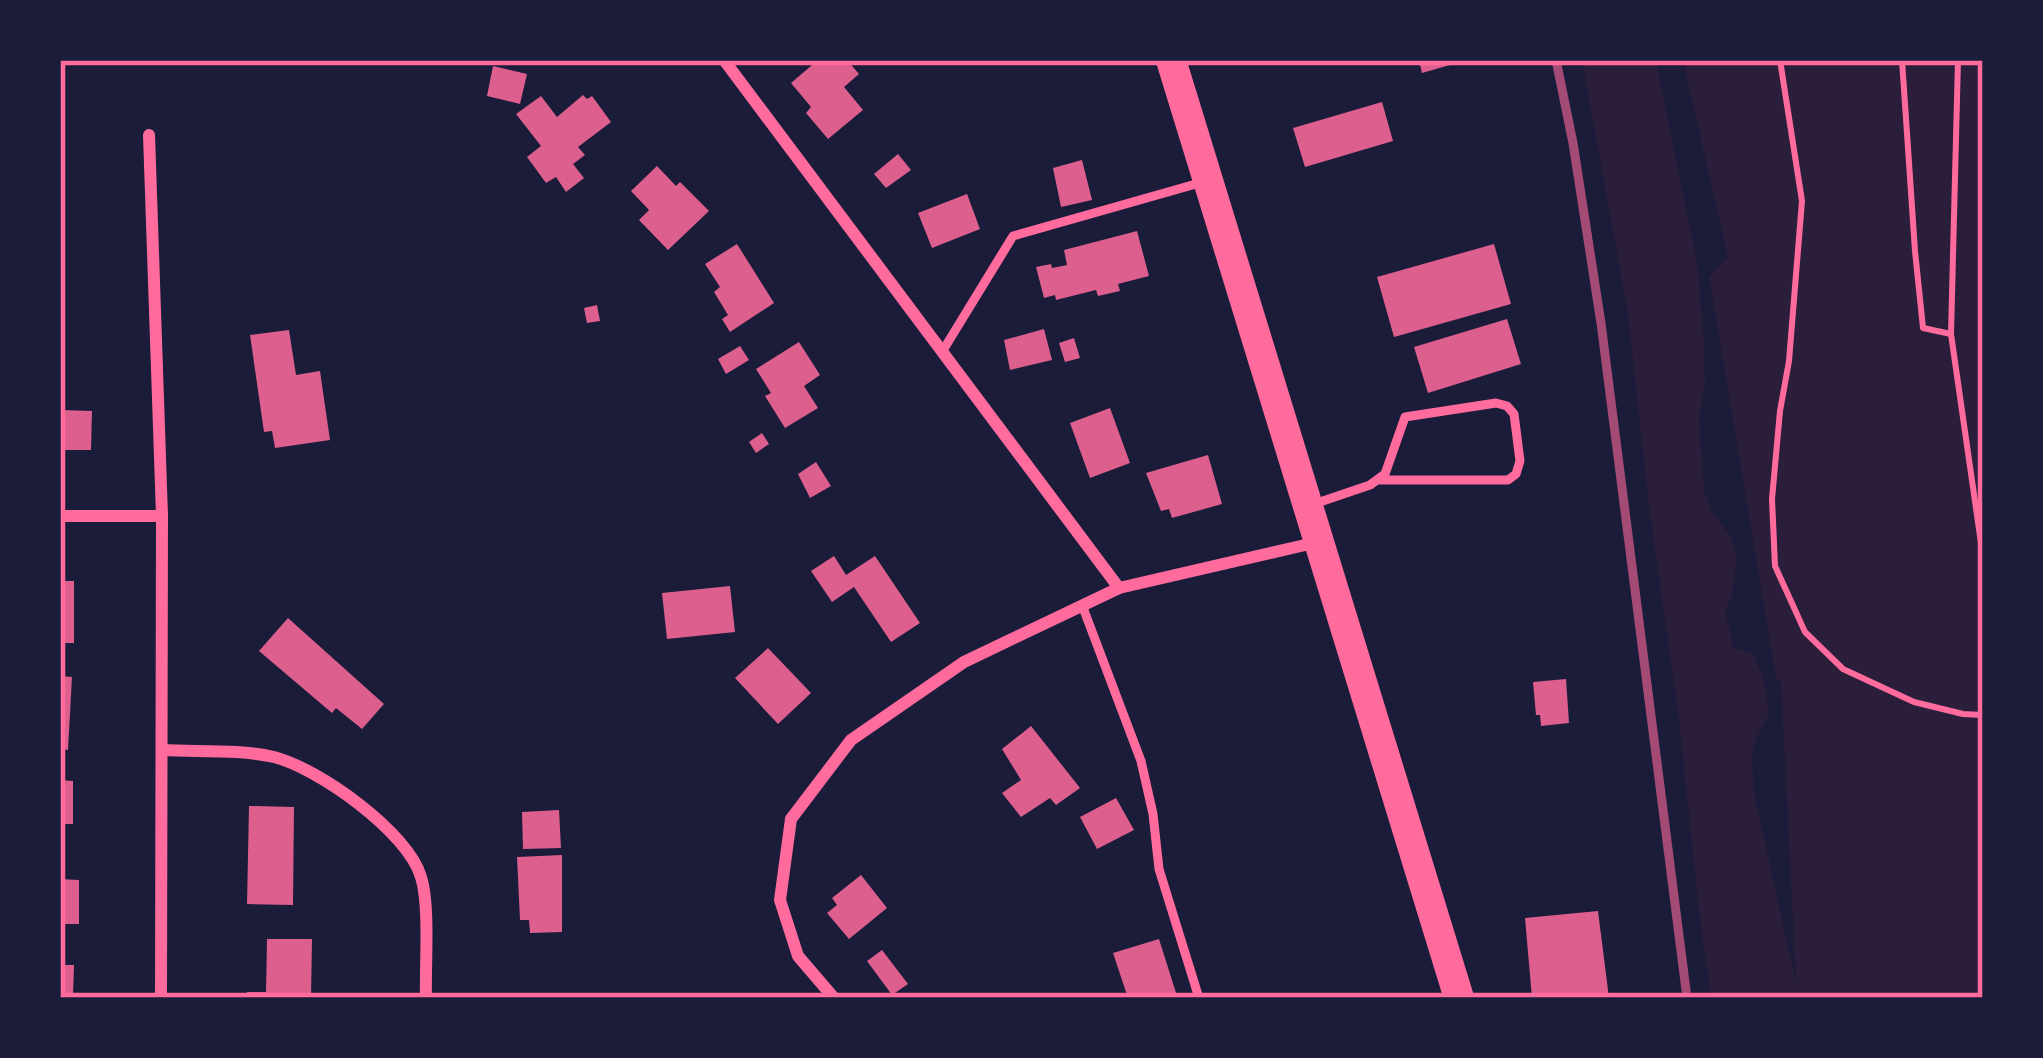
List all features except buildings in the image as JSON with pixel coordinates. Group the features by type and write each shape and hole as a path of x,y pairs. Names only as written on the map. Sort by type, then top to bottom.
{"main road":[{"path":"1171,60 1460,998"}],"street":[{"path":"724,60 1119,588"},
{"path":"149,135 162,516 161,998"},
{"path":"60,516 162,516"},
{"path":"834,998 798,956 780,900 791,819 851,740 964,662 1119,588 1320,542"},
{"path":"162,750 270,756 302,766 390,830 422,877 426,998"}],"lane":[{"path":"942,352 1012,236 1208,181"},
{"path":"1309,506 1370,485 1385,474 1405,417 1496,403 1514,414 1520,461 1508,480 1377,480"},
{"path":"1082,605 1141,761 1159,869 1199,998"}],"path":[{"path":"1780,60 1802,201 1772,500 1775,566 1805,632 1843,670 1914,702 1983,715"},
{"path":"1902,60 1923,328 1951,334"},
{"path":"1958,60 1951,334 1983,557"}],"shaded area":[{"path":"1582,60 1656,60 1697,262 1704,339 1705,385 1699,417 1704,490 1714,516 1730,534 1737,560 1725,611 1734,649 1752,652 1764,679 1769,714 1755,741 1754,792 1796,983 1781,682 1776,680 1709,277 1728,258 1683,60 1983,60 1983,998 1711,998 1628,315"}],"railway":[{"path":"1556,60 1601,323 1687,998"}]}
